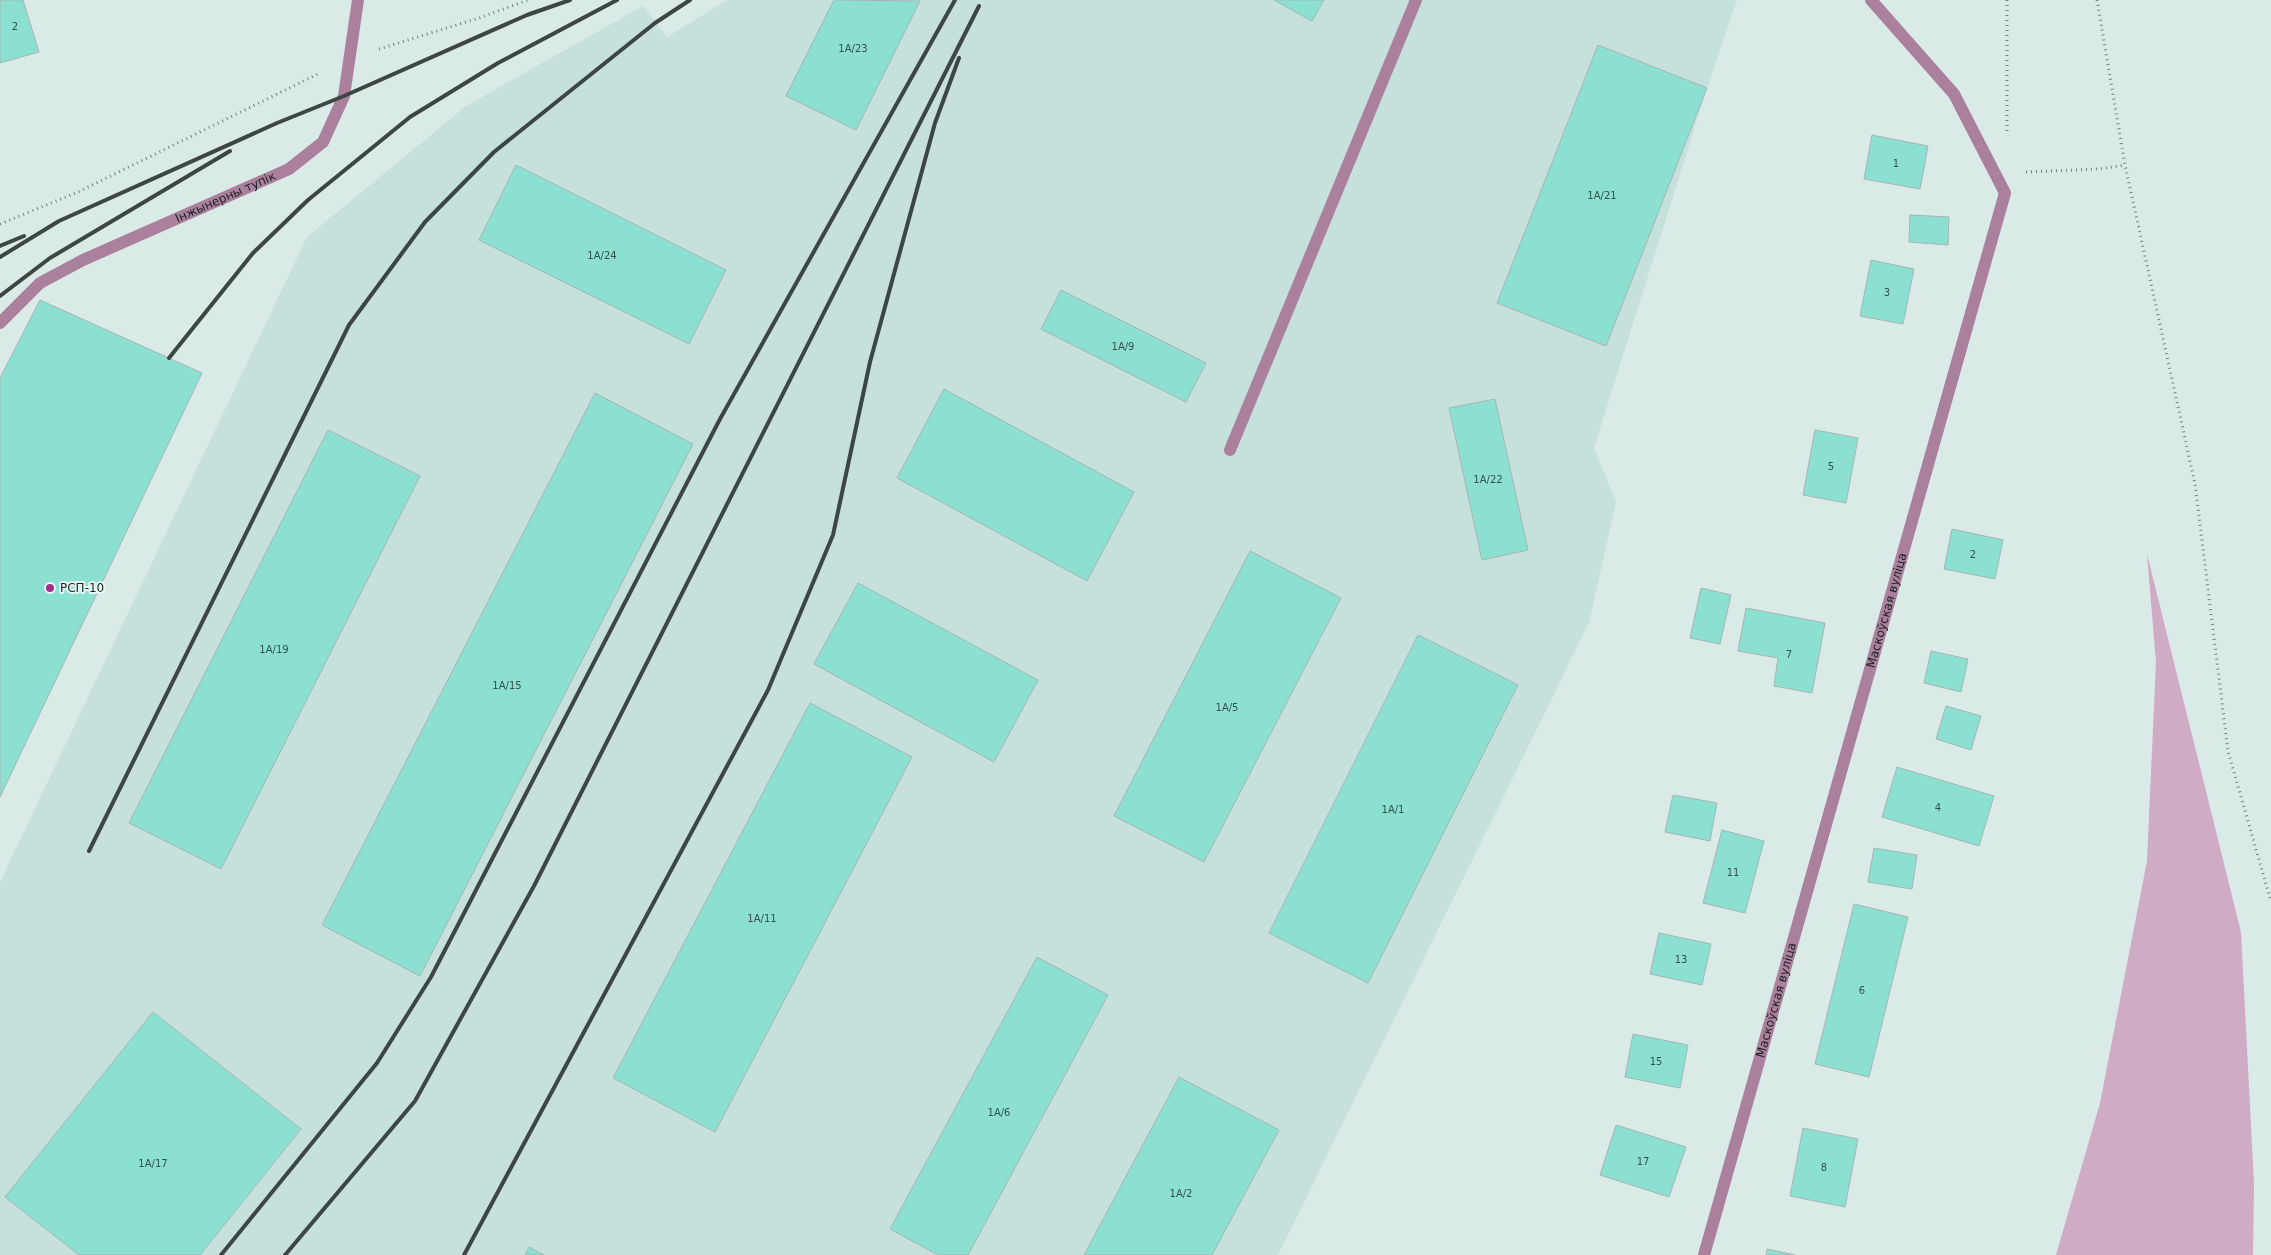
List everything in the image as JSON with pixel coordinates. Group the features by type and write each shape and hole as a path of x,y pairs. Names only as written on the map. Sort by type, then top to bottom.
{"street":[{"name":"Інжынерны тупік","path":"0,323 40,284 84,260 289,169 324,142 344,96 358,0"},
{"path":"1230,450 1416,0"},
{"name":"Маскоўская вуліца","path":"1704,1255 2005,193 1954,94 1871,0"}],"path":[{"path":"0,224 78,192 348,59 479,18 528,0"},
{"path":"2006,0 2007,135"},
{"path":"2097,0 2126,164 2195,484 2228,751 2271,902"},
{"path":"1995,174 2098,169 2126,164"}],"shaded area":[{"path":"727,0 1737,0 1707,88 1594,448 1616,502 1589,623 1278,1255 0,1255 0,882 307,237 466,106 643,6 667,37"},
{"path":"2147,554 2241,932 2254,1184 2253,1255 2056,1255 2100,1103 2147,861 2156,662"}],"building":[{"path":"0,0 23,0 39,52 0,63"},
{"path":"834,0 920,1 856,130 786,96"},
{"path":"1274,0 1324,0 1312,21"},
{"path":"1598,45 1707,88 1606,346 1497,303"},
{"path":"1872,135 1928,146 1920,189 1864,179"},
{"path":"516,165 726,270 689,344 479,240"},
{"path":"1910,215 1949,217 1948,245 1909,242"},
{"path":"1871,260 1914,269 1903,324 1860,316"},
{"path":"1061,290 1206,363 1186,402 1041,329"},
{"name":"РСП-10","path":"40,300 202,373 0,797 0,378"},
{"path":"944,389 1134,492 1087,581 897,478"},
{"path":"595,393 693,444 420,976 322,925"},
{"path":"1495,399 1528,550 1482,560 1449,408"},
{"path":"328,430 420,476 221,869 129,823"},
{"path":"1815,430 1858,438 1846,503 1803,495"},
{"path":"1952,529 2003,540 1995,579 1944,569"},
{"path":"1250,551 1341,598 1204,862 1114,816"},
{"path":"858,583 1038,680 994,762 814,664"},
{"path":"1701,588 1731,595 1720,644 1690,638"},
{"path":"1746,608 1825,623 1812,693 1774,686 1778,658 1738,651"},
{"path":"1418,635 1518,685 1368,983 1269,933"},
{"path":"1931,651 1968,659 1961,692 1924,683"},
{"path":"810,703 912,757 715,1132 613,1078"},
{"path":"1946,706 1981,716 1971,750 1936,739"},
{"path":"1897,767 1994,796 1979,846 1882,817"},
{"path":"1673,795 1717,803 1710,841 1665,832"},
{"path":"1722,830 1764,841 1745,913 1703,903"},
{"path":"1874,848 1917,855 1912,889 1868,882"},
{"path":"1854,904 1908,917 1869,1077 1815,1064"},
{"path":"1659,933 1711,944 1702,985 1650,974"},
{"path":"1037,957 1108,995 968,1255 938,1255 890,1229"},
{"path":"153,1012 301,1129 200,1255 79,1255 5,1197"},
{"path":"1633,1034 1688,1045 1680,1088 1625,1077"},
{"path":"1179,1077 1279,1130 1212,1255 1084,1255"},
{"path":"1616,1125 1686,1147 1669,1197 1600,1175"},
{"path":"1803,1128 1858,1139 1845,1207 1790,1196"},
{"path":"529,1247 544,1255 525,1255"},
{"path":"1767,1249 1795,1255 1766,1255"}],"railway":[{"path":"0,257 59,221 277,123 344,96 527,15 570,0"},
{"path":"169,358 253,253 308,200 410,117 498,63 617,0"},
{"path":"89,851 349,325 425,222 494,152 655,23 690,0"},
{"path":"221,1255 377,1063 431,977 720,419 955,0"},
{"path":"285,1255 415,1101 534,886 979,6"},
{"path":"464,1255 768,690 833,535 870,362 935,123 959,58"},
{"path":"0,296 50,258 230,151"},
{"path":"0,246 24,236"}],"place":[{"name":"РСП-10","path":"50,588"}]}
